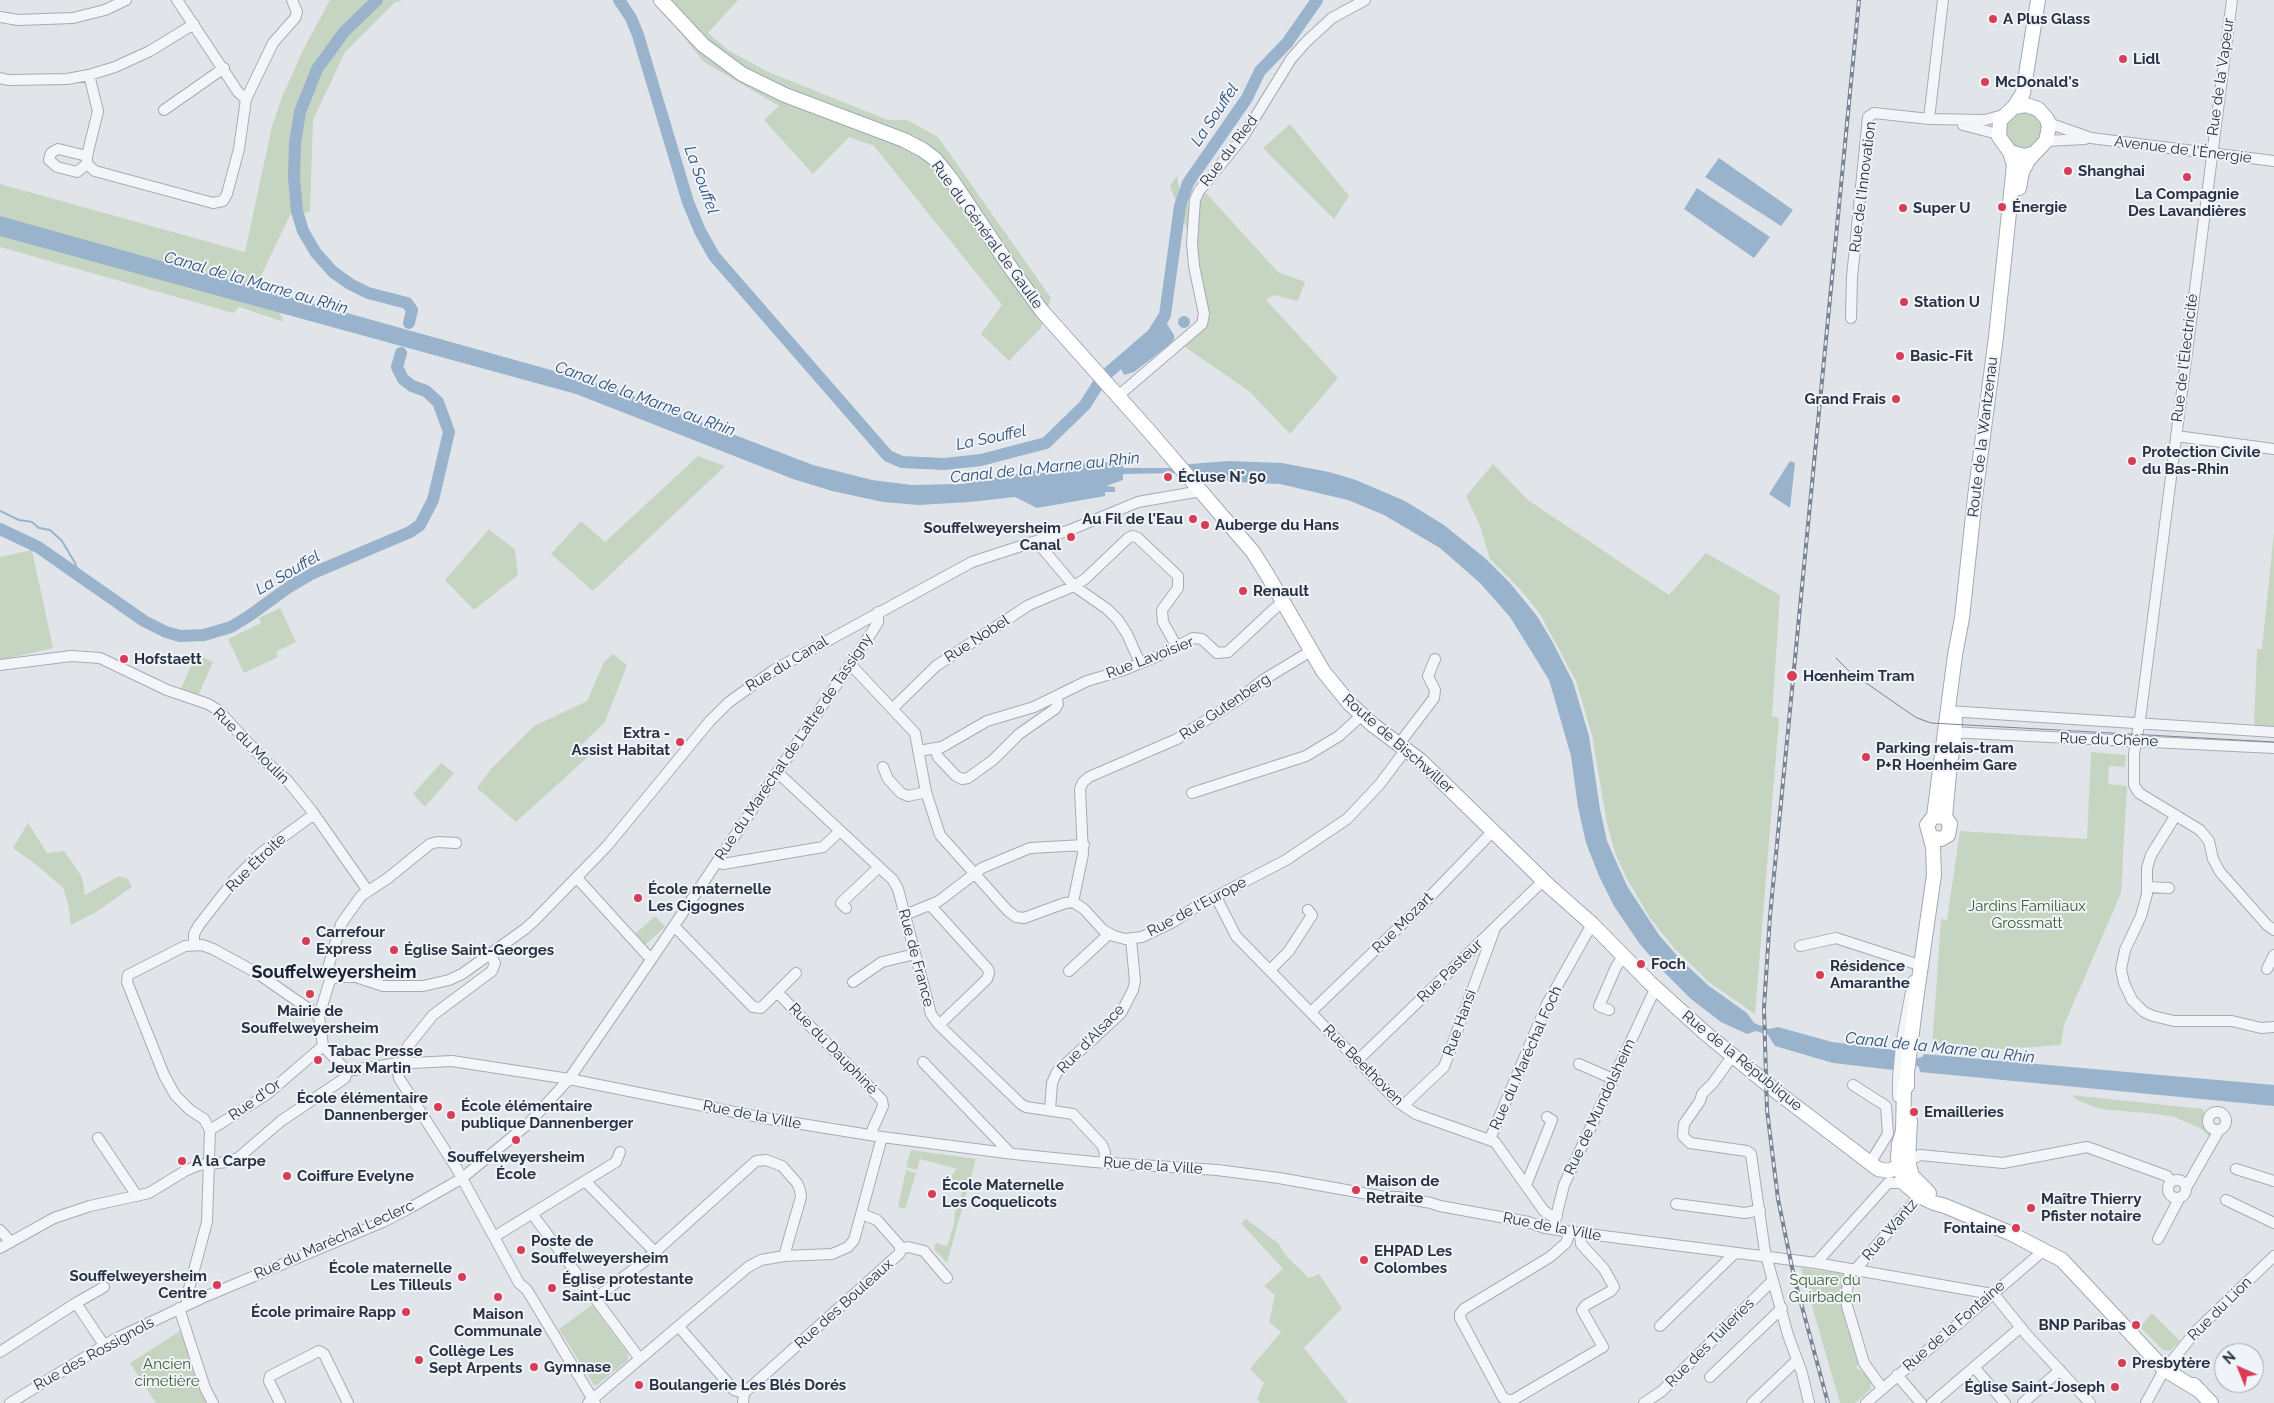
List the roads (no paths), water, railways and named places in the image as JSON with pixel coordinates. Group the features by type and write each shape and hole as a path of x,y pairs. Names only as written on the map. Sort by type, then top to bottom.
{"main road":[{"name":"Rue du Général de Gaulle","path":"661,0 703,46 747,77 785,96 904,140 928,154 951,179 1034,300 1190,479"},
{"path":"2009,111 2032,106 2043,114 2049,127 2043,147 2032,154 2024,156 2010,152 1999,137 1998,126 2009,111 2024,93 2038,0"},
{"path":"2032,106 2035,66 2034,33"},
{"name":"Route de la Wantzenau","path":"1939,817 1972,538 1982,494 1993,415 1996,337 2014,165 2010,152"},
{"name":"Route de la Wantzenau","path":"2007,245 2022,172 2032,154"},
{"name":"Route de Bischwiller","path":"1190,479 1253,552 1311,651 1337,690 1362,715 1421,761 1543,881 1592,924 1623,956"},
{"name":"Route de la Wantzenau","path":"1902,1162 1900,1136 1902,1131 1906,1045 1934,875 1937,867 1936,838 1926,828 1928,821 1939,817"},
{"name":"Route de la Wantzenau","path":"1936,838 1948,835 1951,828 1939,817"},
{"name":"Rue de la République","path":"1623,956 1655,988 1733,1055 1789,1101 1869,1160"},
{"name":"Route de la Wantzenau","path":"1902,1162 1910,1129 1904,1074"},
{"path":"1869,1160 1902,1162"},
{"path":"1902,1162 1904,1183 1922,1193 1938,1198 1945,1206 2010,1233 2053,1253 2062,1260 2136,1341 2200,1391 2211,1403"},
{"path":"1902,1162 1922,1193"}],"street":[{"path":"0,17 18,20 73,18 105,10 126,0"},
{"path":"177,0 224,68 238,92 246,99"},
{"path":"89,76 98,111 87,160 95,171 213,203 220,202 227,194 239,149 246,99 273,43 295,18 297,12 292,0"},
{"name":"Rue du Ried","path":"1118,396 1202,324 1204,314 1194,266 1192,244 1195,200 1199,191 1243,137 1292,59 1306,42 1332,18 1365,0"},
{"path":"1943,0 1929,119 1950,121 1985,120 2009,111"},
{"name":"Rue de la Vapeur","path":"2211,153 2232,0"},
{"path":"1,81 67,79 89,76 115,67 150,51 194,24"},
{"path":"164,110 224,68"},
{"name":"Rue de l'Innovation","path":"1851,318 1852,277 1868,118 1874,113 1929,119"},
{"name":"Avenue de l'Énergie","path":"2046,119 2054,125 2091,138"},
{"path":"1950,121 1984,130 1999,137"},
{"name":"Avenue de l'Énergie","path":"2046,141 2091,138 2274,161"},
{"name":"Rue de l'Électricité","path":"2176,815 2139,793 2134,785 2136,742 2211,153"},
{"path":"2176,436 2274,449"},
{"name":"Rue du Canal","path":"330,980 337,977 356,977 383,986 423,986 449,980 462,974 524,929 577,878 607,846 709,722 729,702 774,670 972,562 1037,542 1138,502 1200,491"},
{"name":"Rue Nobel","path":"892,709 936,666 1029,605 1074,586 1085,579 1128,538 1138,538 1178,576 1178,588 1162,610 1163,622 1177,647"},
{"path":"1037,542 1074,586 1107,609 1118,620 1127,634 1140,663"},
{"name":"Rue Lavoisier","path":"918,751 942,747 987,721 1013,715 1056,697 1087,681 1140,663 1197,638 1202,639 1217,653 1228,652 1283,602"},
{"name":"Rue du Maréchal de Lattre de Tassigny","path":"570,1079 878,622 878,612"},
{"name":"Rue Gutenberg","path":"1073,902 1084,845 1080,789 1089,776 1177,739 1242,697 1263,680 1311,651"},
{"name":"Rue du Moulin","path":"0,665 72,656 100,658 166,690 208,704 218,710 265,761 286,779 368,891"},
{"name":"Rue de l'Europe","path":"1073,902 1080,906 1110,934 1119,938 1130,939 1156,931 1286,860 1348,819 1380,784 1434,698 1435,690 1428,676 1435,659"},
{"path":"850,664 915,733 926,792 940,835 1008,910 1016,916 1030,916 1065,902 1073,902"},
{"path":"935,749 938,757 962,779 968,778 993,760 1019,734 1055,709 1058,704 1056,697"},
{"name":"Rue du Chêne","path":"1951,712 2274,732"},
{"path":"1013,715 1019,734"},
{"path":"1192,793 1306,756 1339,736 1362,715"},
{"name":"Rue du Chêne","path":"1949,732 2274,748"},
{"path":"884,767 888,780 901,793 908,796 926,792"},
{"name":"Rue de France","path":"776,772 893,880 898,889 931,1014 939,1025 1021,1104 1026,1107 1071,1112 1076,1116 1102,1145 1105,1152 1104,1163"},
{"name":"Rue Étroite","path":"194,944 194,934 199,925 235,879 261,853 314,815"},
{"path":"2274,930 2267,926 2220,872 2213,859 2209,841 2200,830 2176,815 2152,855 2147,868 2147,887 2141,916 2125,950 2122,969 2124,983 2132,1000 2144,1012 2174,1020 2232,1021 2261,1028 2274,1027"},
{"path":"717,862 723,864 823,847 840,831"},
{"name":"Rue Mozart","path":"1311,1012 1422,905 1493,832"},
{"path":"0,1248 61,1215 149,1193 184,1171 238,1158 281,1121 345,1078 347,1071 323,1046 319,1016 330,980 328,968 341,924 352,907 368,891 388,878 430,844 437,842 456,843"},
{"path":"905,915 930,906 975,872 1030,848 1084,845"},
{"path":"846,908 841,903 879,867"},
{"name":"Route de la Wantzenau","path":"1906,1045 1928,886 1934,875"},
{"path":"577,878 648,955 653,958"},
{"name":"Rue Pasteur","path":"1358,1060 1543,881"},
{"path":"2147,887 2169,888"},
{"name":"Rue Beethoven","path":"1216,897 1236,936 1398,1102 1416,1114 1495,1142 1544,1211 1556,1216"},
{"path":"930,906 988,969 989,974 987,979 939,1025"},
{"path":"1270,970 1289,951 1312,915 1308,910"},
{"name":"Rue du Maréchal Foch","path":"1490,1139 1547,1004 1592,924"},
{"name":"Rue du Dauphiné","path":"674,926 753,1007 761,1008 796,973"},
{"name":"Rue Hansi","path":"1405,1107 1408,1100 1444,1067 1496,926"},
{"path":"1069,970 1110,934"},
{"path":"1800,946 1836,938 1916,964"},
{"name":"Rue d'Alsace","path":"1050,1110 1052,1083 1057,1072 1121,1012 1133,990 1135,980 1130,939"},
{"path":"213,1403 205,1388 183,1306 207,1222 210,1130 204,1120 175,1096 130,990 127,982 128,975 185,946 194,944 213,949 257,973 319,1016"},
{"path":"853,982 882,962 915,954"},
{"path":"2266,969 2274,954"},
{"path":"490,955 495,963 494,968 433,1015 408,1046 400,1063 399,1078 462,1179 519,1283 527,1290 592,1402 748,1267 760,1260 784,1256 832,1254 842,1251 854,1240 882,1137"},
{"path":"1609,1010 1599,1006 1616,967 1623,956"},
{"name":"Rue de Mundolsheim","path":"1554,1229 1564,1185 1655,988"},
{"name":"Rue du Dauphiné","path":"777,992 882,1100 883,1106 870,1135"},
{"name":"Rue d'Or","path":"210,1130 266,1095 323,1046"},
{"path":"1733,1055 1713,1083 1708,1096 1700,1101 1684,1124 1683,1136 1690,1143 1747,1151 1751,1154 1767,1257 1804,1380 1808,1403"},
{"name":"Rue de la Ville","path":"347,1071 400,1063 452,1061 570,1079 764,1118 882,1137 1010,1154 1104,1163 1217,1170 1279,1178 1385,1197 1431,1202 1440,1206 1528,1222 1577,1236 1767,1257 1992,1293"},
{"path":"923,1062 1010,1154"},
{"path":"1580,1064 1613,1080"},
{"name":"Rue du Maréchal Leclerc","path":"183,1306 383,1222 462,1179 528,1124 570,1079"},
{"path":"1853,1085 1886,1106 1888,1134 1869,1160"},
{"path":"1526,1184 1552,1120 1547,1117"},
{"path":"2158,1238 2219,1130"},
{"path":"98,1138 137,1196"},
{"path":"1902,1162 1920,1155 2003,1163 2086,1147 2167,1176 2171,1181"},
{"path":"494,1237 533,1215 538,1208 616,1162 620,1152"},
{"path":"596,1298 655,1252 756,1161 766,1160 782,1166 797,1182 800,1190 801,1197 784,1256"},
{"path":"2236,1169 2274,1181"},
{"path":"2171,1181 2182,1180 2183,1193"},
{"path":"585,1181 655,1252"},
{"path":"2171,1181 2168,1186 2168,1192 2171,1196 2183,1193"},
{"path":"1816,1264 1817,1260 1839,1239 1855,1218 1888,1183 1904,1183"},
{"name":"Rue Wantz","path":"1852,1270 1922,1193"},
{"path":"2226,1200 2274,1223"},
{"path":"1676,1204 1745,1213 1760,1210"},
{"name":"Rue des Bouleaux","path":"743,1398 900,1253 900,1248 877,1220 862,1214"},
{"path":"533,1215 640,1359"},
{"path":"0,1230 10,1241"},
{"path":"1577,1236 1603,1268 1614,1287 1586,1305 1582,1310 1603,1347 1513,1400 1504,1398 1460,1318 1460,1314 1464,1309 1536,1266 1577,1236"},
{"path":"900,1248 908,1247 924,1251 948,1278"},
{"name":"Rue de la Fontaine","path":"1866,1403 2043,1250"},
{"path":"1660,1326 1735,1253"},
{"name":"Rue du Lion","path":"2146,1403 2167,1367 2196,1331 2274,1256"},
{"path":"1852,1270 1846,1298 1847,1306 1864,1362 1882,1388"},
{"name":"Rue des Tuileries","path":"1644,1403 1662,1391 1773,1280"},
{"path":"0,1352 76,1302 104,1287"},
{"path":"1992,1293 2088,1402"},
{"path":"76,1302 104,1345"},
{"name":"Rue des Rossignols","path":"10,1403 25,1398 104,1345 183,1306"},
{"path":"1710,1377 1782,1308"},
{"path":"679,1327 743,1398"},
{"path":"1932,1403 2021,1327"},
{"path":"280,1403 269,1381 270,1376 319,1351 324,1354 348,1403"},
{"path":"1752,1403 1797,1360"},
{"path":"1974,1367 2005,1403"},
{"path":"2023,1403 2060,1370"},
{"path":"1897,1375 1921,1403"}],"water":[{"path":"1719,158 1793,210 1781,226 1705,177"},
{"path":"1697,188 1770,237 1754,258 1684,209"},
{"path":"0,216 576,377 615,389 813,465 872,480 912,485 960,484 1078,463 1123,462 1123,468 1174,468 1178,465 1228,461 1282,463 1329,472 1356,480 1405,501 1444,525 1486,559 1510,583 1537,616 1573,682 1589,736 1607,841 1627,886 1659,935 1679,958 1709,986 1747,1013 1754,1023 1769,1029 1778,1027 1832,1042 1894,1050 1900,1057 1913,1059 1922,1057 1924,1054 2274,1085 2274,1106 1920,1072 1919,1067 1915,1065 1894,1070 1833,1063 1775,1046 1768,1035 1756,1031 1747,1034 1721,1022 1691,999 1663,971 1639,943 1614,906 1599,876 1586,843 1578,807 1571,756 1549,680 1510,617 1480,583 1440,548 1384,515 1348,500 1280,484 1236,482 1179,473 1123,474 1123,480 1106,486 1115,487 1115,492 1105,492 1105,496 1037,508 1015,497 918,505 883,502 832,491 793,479 576,394 0,236"},
{"path":"1186,316 1189,317 1189,327 1182,328 1179,327 1178,320 1179,317"},
{"path":"1166,322 1174,335 1174,339 1134,372 1124,375 1121,369 1157,336 1158,331"},
{"path":"1790,461 1795,463 1790,508 1769,494"}],"waterway":[{"name":"La Souffel","path":"377,0 344,32 317,69 300,112 295,143 294,177 297,211 303,231 316,253 333,272 350,284 368,293 407,303 412,310 409,323"},
{"name":"La Souffel","path":"619,0 631,18 638,35 688,202 700,231 714,256 888,456 902,462 944,464 981,460 1046,443 1085,405 1102,378 1153,334 1165,315 1180,206 1188,183 1247,98 1260,71 1287,43 1317,0"},
{"name":"La Souffel","path":"0,529 38,547 144,621 166,632 180,636 204,635 231,627 311,574 410,532 420,525 433,500 449,432 438,402 426,391 412,386 403,379 397,367 401,353"},
{"path":"0,511 19,520 32,522 39,528 50,530 62,541 79,574"}],"tram line":[{"path":"1836,658 1849,671 1905,710 1917,718 1931,723 2274,742"}],"railway":[{"path":"1828,1403 1794,1277 1778,1199 1767,1110 1764,1008 1770,916 1859,0"}],"place":[{"name":"A Plus Glass","path":"1993,19"},
{"name":"Lidl","path":"2123,59"},
{"name":"McDonald's","path":"1985,82"},
{"name":"Shanghai","path":"2068,171"},
{"name":"La Compagnie Des Lavandières","path":"2187,177"},
{"name":"Énergie","path":"2002,207"},
{"name":"Super U","path":"1903,208"},
{"name":"Station U","path":"1904,302"},
{"name":"Basic-Fit","path":"1900,356"},
{"name":"Grand Frais","path":"1896,399"},
{"name":"Protection Civile du Bas-Rhin","path":"2132,461"},
{"name":"Écluse N° 50","path":"1168,477"},
{"name":"Au Fil de l'Eau","path":"1193,519"},
{"name":"Auberge du Hans","path":"1205,525"},
{"name":"Souffelweyersheim Canal","path":"1071,537"},
{"name":"Renault","path":"1243,591"},
{"name":"Hofstaett","path":"124,659"},
{"name":"Hœnheim Tram","path":"1792,676"},
{"name":"Extra - Assist Habitat","path":"680,742"},
{"name":"Parking relais-tram P+R Hoenheim Gare","path":"1866,757"},
{"name":"École maternelle Les Cigognes","path":"638,898"},
{"name":"Carrefour Express","path":"306,941"},
{"name":"Église Saint-Georges","path":"394,950"},
{"name":"Foch","path":"1641,964"},
{"name":"Résidence Amaranthe","path":"1820,975"},
{"name":"Mairie de Souffelweyersheim","path":"310,994"},
{"name":"Tabac Presse Jeux Martin","path":"318,1060"},
{"name":"École élémentaire Dannenberger","path":"438,1107"},
{"name":"Emailleries","path":"1914,1112"},
{"name":"École élémentaire publique Dannenberger","path":"451,1115"},
{"name":"Souffelweyersheim École","path":"516,1140"},
{"name":"A la Carpe","path":"182,1161"},
{"name":"Coiffure Evelyne","path":"287,1176"},
{"name":"Maison de Retraite","path":"1356,1190"},
{"name":"École Maternelle Les Coquelicots","path":"932,1194"},
{"name":"Maître Thierry Pfister notaire","path":"2031,1208"},
{"name":"Fontaine","path":"2016,1228"},
{"name":"Poste de Souffelweyersheim","path":"521,1250"},
{"name":"EHPAD Les Colombes","path":"1364,1260"},
{"name":"École maternelle Les Tilleuls","path":"462,1277"},
{"name":"Souffelweyersheim Centre","path":"217,1285"},
{"name":"Église protestante Saint-Luc","path":"552,1288"},
{"name":"Maison Communale","path":"498,1297"},
{"name":"École primaire Rapp","path":"406,1312"},
{"name":"BNP Paribas","path":"2136,1325"},
{"name":"Collège Les Sept Arpents","path":"419,1360"},
{"name":"Presbytère","path":"2122,1363"},
{"name":"Gymnase","path":"534,1367"},
{"name":"Boulangerie Les Blés Dorés","path":"639,1385"},
{"name":"Église Saint-Joseph","path":"2115,1387"}],"district":[{"name":"Souffelweyersheim","path":"334,973"}],"water label":[{"name":"Canal de la Marne au Rhin","path":"256,283"},
{"name":"Canal de la Marne au Rhin","path":"645,399"},
{"name":"Canal de la Marne au Rhin","path":"1045,468"},
{"name":"Canal de la Marne au Rhin","path":"1940,1048"}],"park label":[{"name":"Jardins Familiaux Grossmatt","path":"2027,914"},
{"name":"Square du Guirbaden","path":"1825,1288"},
{"name":"Ancien cimetière","path":"167,1372"}]}
